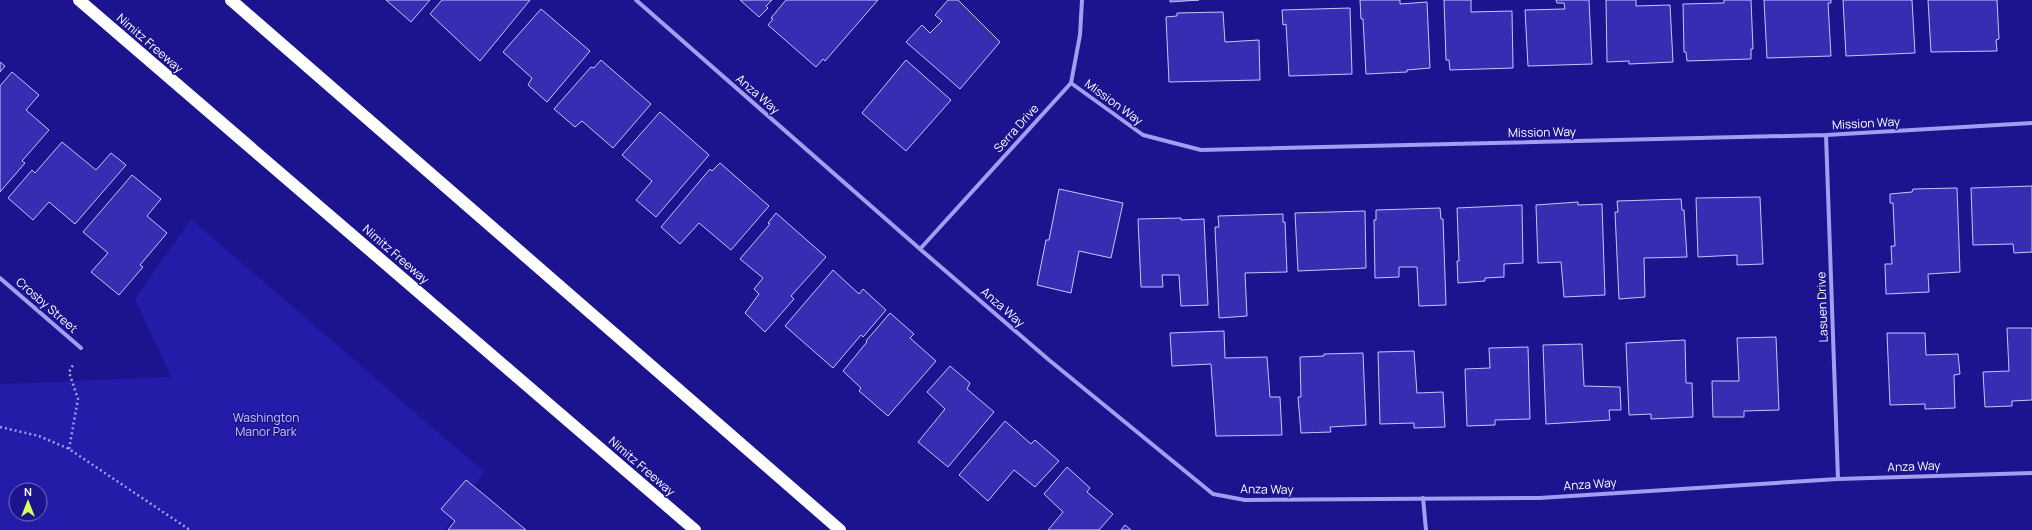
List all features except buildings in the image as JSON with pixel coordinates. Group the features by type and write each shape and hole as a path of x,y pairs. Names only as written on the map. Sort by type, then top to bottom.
{"highway":[{"name":"Nimitz Freeway","path":"79,0 695,530"},
{"path":"231,0 840,530"}],"street":[{"name":"Anza Way","path":"636,0 920,249 1050,360 1213,494 1245,500 1539,498 1838,479 2032,473"},
{"path":"1071,83 1080,34 1082,0"},
{"name":"Serra Drive","path":"920,249 1071,83"},
{"name":"Mission Way","path":"1071,83 1143,135 1201,150 1826,135 2032,123"},
{"name":"Lasuen Drive","path":"1826,135 1838,479"},
{"name":"Crosby Street","path":"0,278 81,348"},
{"path":"1423,498 1426,530"}],"path":[{"path":"69,449 78,400 69,372 81,348"},
{"path":"0,427 39,436 69,449 190,530"}],"green space":[{"name":"Washington Manor Park","path":"191,219 484,472 445,530 0,530 0,384 171,377 135,299"}]}
